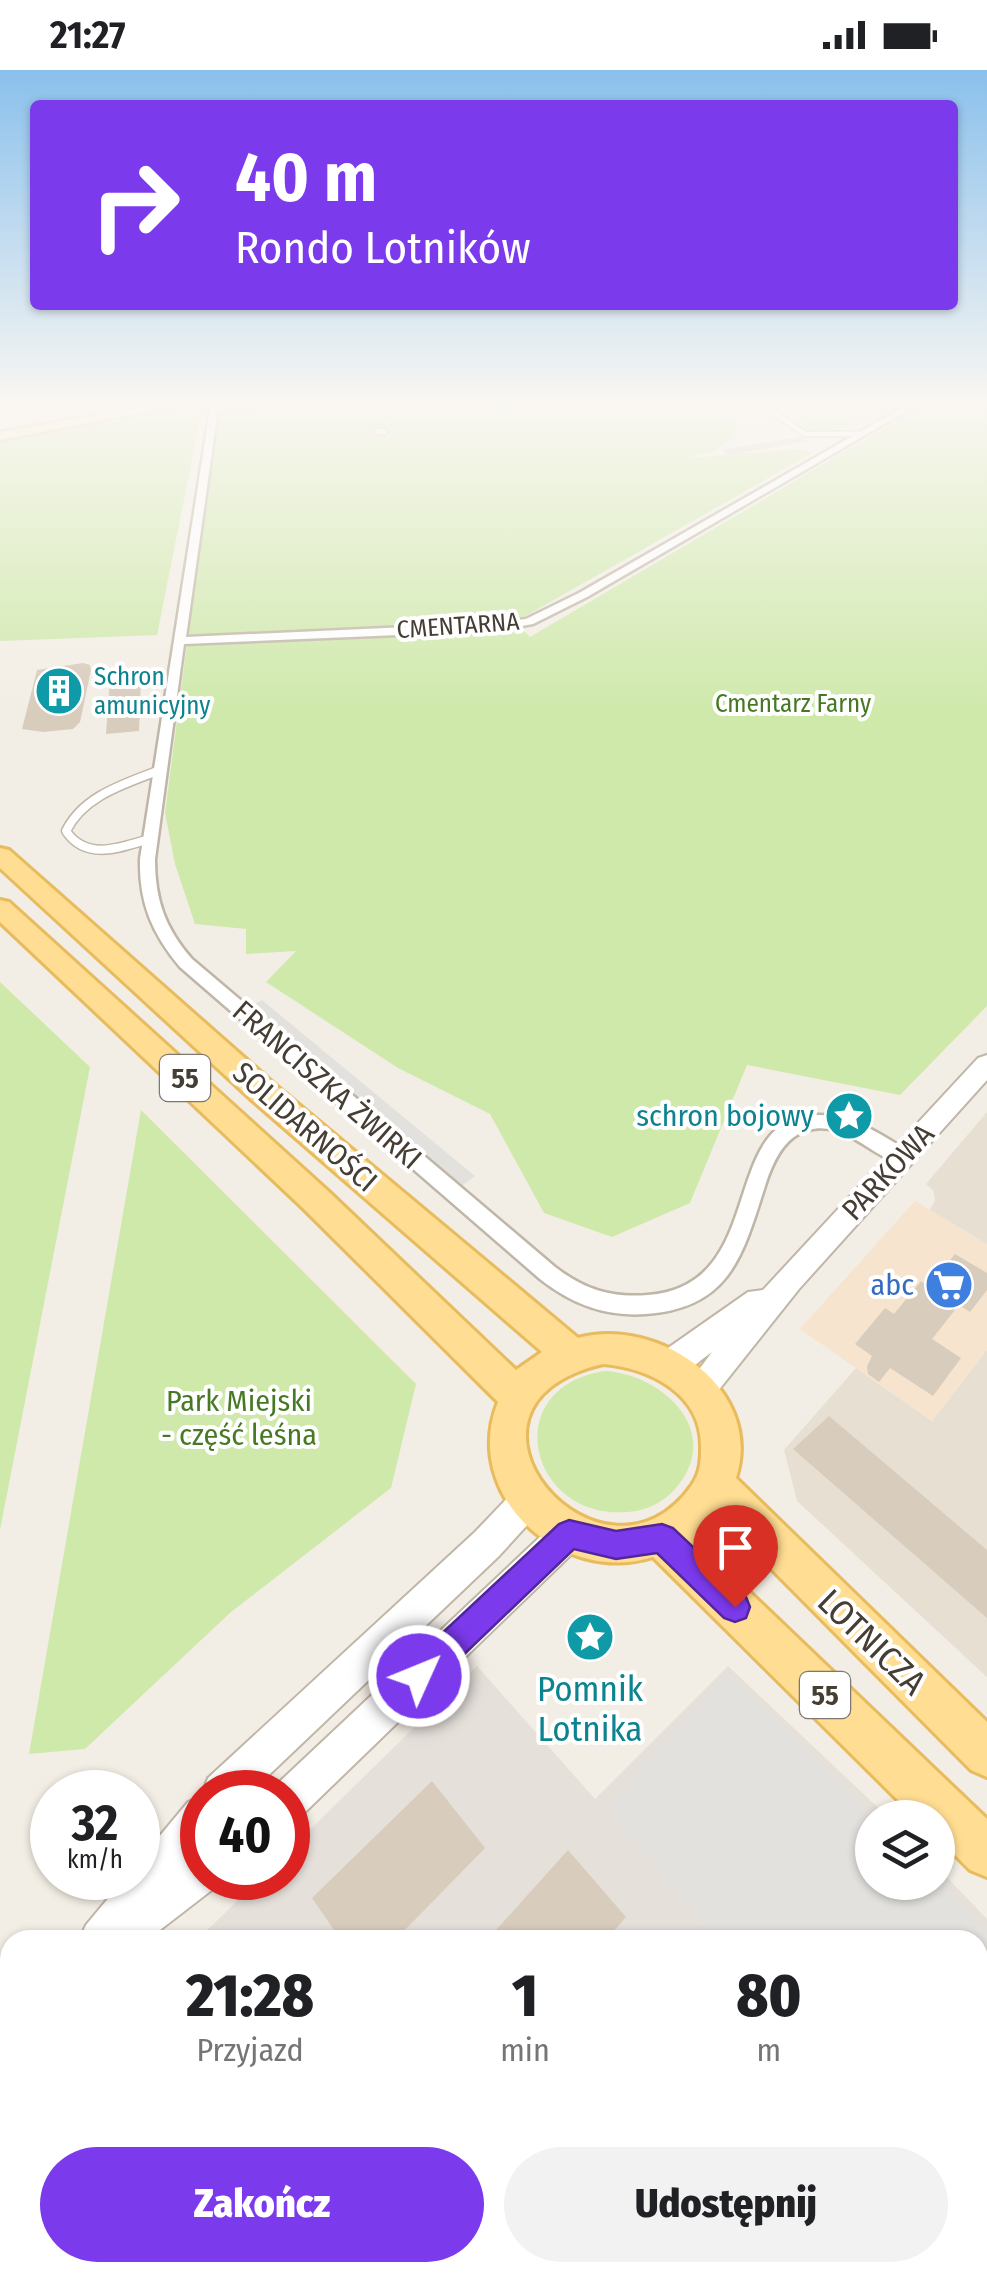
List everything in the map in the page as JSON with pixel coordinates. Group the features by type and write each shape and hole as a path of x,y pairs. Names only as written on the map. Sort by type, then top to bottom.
{"main road":[{"name":"SOLIDARNOŚCI","path":"0,855 263,1092 570,1354"},
{"name":"SOLIDARNOŚCI","path":"0,908 317,1201 518,1397"},
{"path":"603,1348 637,1352 669,1365 699,1391 713,1412 721,1436 722,1461 716,1485 704,1507 686,1525 662,1538 616,1545 569,1534 528,1500 510,1466 507,1430 518,1397 531,1378 570,1354 603,1348"},
{"name":"LOTNICZA","path":"716,1485 987,1754"},
{"name":"55","path":"662,1538 987,1852"}],"street":[{"name":"FRANCISZKA ŻWIRKI","path":"200,505 149,839 146,890 164,939 186,963 459,1198 570,1288 598,1302 633,1306 670,1302 702,1290 723,1270 760,1170 771,1147 786,1131 809,1122 833,1123 902,1157"},
{"name":"CMENTARNA","path":"180,640 495,627 529,622 738,505"},
{"name":"PARKOWA","path":"699,1391 789,1280 987,1064"},
{"name":"PARKOWA","path":"669,1365 789,1280"},
{"path":"246,1770 487,1544 528,1500"},
{"path":"310,1780 569,1534"},
{"path":"109,1930 180,1843"},
{"path":"125,1930 180,1888"}],"lane":[{"path":"149,839 96,850 79,846 66,830 79,811 98,798 160,770"}],"shaded area":[{"path":"262,1000 475,1176 459,1188 246,1009"},
{"path":"987,1112 987,1244 930,1210 935,1200 933,1190 926,1184"},
{"path":"915,1201 987,1244 987,1350 932,1421 800,1329"},
{"path":"987,1350 987,1677 797,1501 784,1450 856,1368 932,1421"},
{"path":"477,1666 595,1799 728,1666 870,1800 855,1800 855,1900 955,1900 955,1886 987,1919 987,1930 207,1930 238,1900 310,1900 310,1829"},
{"path":"727,1674 855,1803 855,1900 952,1900 983,1930 709,1930 606,1808"}],"green space":[{"path":"0,505 183,505 157,635 0,641"},
{"name":"Cmentarz Farny","path":"205,505 720,505 515,622 530,637 754,505 987,505 987,1006 900,1095 747,1065 690,1203 612,1237 544,1213 490,1114 398,1068 266,982 296,951 246,954 246,929 195,924 175,864 165,813"},
{"path":"0,982 90,1067 0,1530"},
{"name":"Park Miejski - część leśna","path":"141,1110 416,1384 391,1488 231,1612 85,1749 29,1754"},
{"path":"605,1371 626,1374 664,1393 689,1424 693,1443 690,1463 679,1484 663,1500 642,1510 593,1509 567,1496 548,1475 539,1450 539,1425 549,1401 571,1382"}],"building":[{"name":"Schron amunicyjny","path":"90,665 91,670 80,722 73,729 22,729 37,670"},
{"path":"141,677 139,731 106,734 110,679"},
{"path":"955,1254 987,1273 987,1290 970,1312 959,1305 932,1339 961,1358 933,1396 890,1368 879,1382 868,1374 872,1356 855,1344 885,1308 894,1314 921,1281 929,1287"},
{"path":"829,1416 987,1550 987,1618 793,1449"},
{"path":"432,1781 485,1848 405,1930 334,1930 312,1898"},
{"path":"568,1850 626,1917 615,1930 496,1930"}],"place":[{"name":"Schron amunicyjny","path":"59,691"},
{"name":"schron bojowy","path":"849,1116"},
{"name":"abc","path":"949,1285"},
{"name":"Pomnik Lotnika","path":"590,1637"}],"route":[{"path":"419,1676 569,1534 616,1545 662,1538 735,1607"}]}
